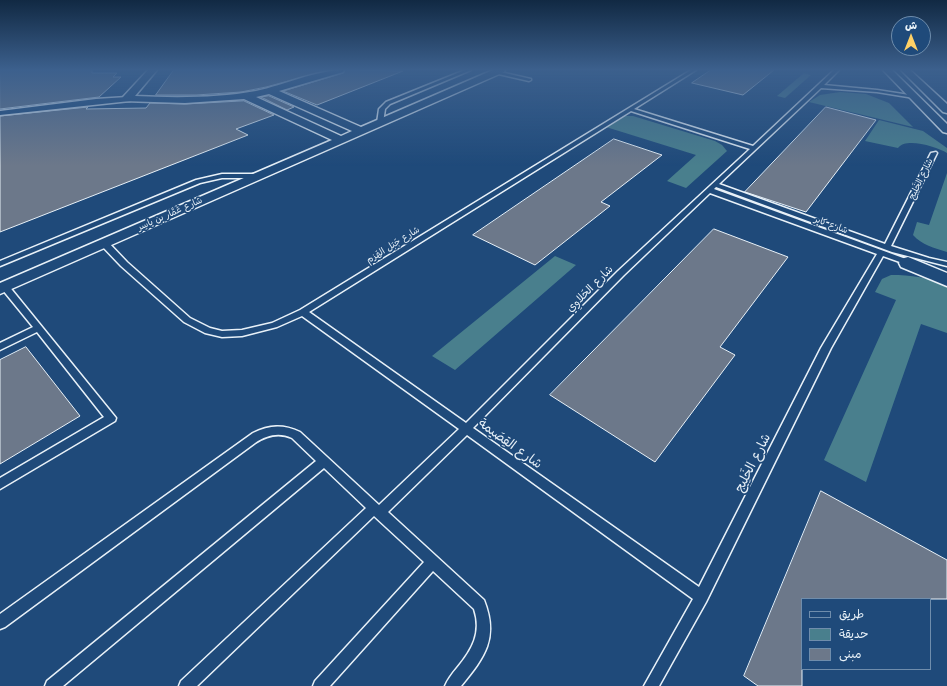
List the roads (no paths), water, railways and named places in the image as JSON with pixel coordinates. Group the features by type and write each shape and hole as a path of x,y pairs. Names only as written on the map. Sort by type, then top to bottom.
{"street":[{"path":"0,113 81,102"},
{"path":"258,102 341,140"},
{"path":"294,102 360,131"},
{"name":"شارع عَمَّار بن ياسِر","path":"2,288 428,102"},
{"path":"919,102 947,130"},
{"path":"939,102 947,110"},
{"path":"278,111 285,106 298,104"},
{"path":"908,263 947,280"}],"lane":[{"path":"380,123 382,109 390,102"},
{"name":"شارع جَبَل الهَزم","path":"104,243 124,264 187,320 208,331 222,334 242,333 274,324 303,312 644,102"},
{"name":"شارع الحَلاوِي","path":"186,686 466,429 621,273 803,102"},
{"path":"632,110 754,148"},
{"name":"شارع الخَلِيج","path":"651,686 701,597 823,353 884,250 934,153"},
{"path":"0,264 201,180 230,175 258,176"},
{"name":"شارع كابر","path":"712,188 884,250 947,264"},
{"name":"شارع كابر","path":"884,250 908,263 947,276"},
{"path":"0,484 111,418 38,328 2,288"},
{"name":"شارع القِصَيمة","path":"303,312 701,597"},
{"path":"0,347 38,328"},
{"path":"0,622 259,435 276,430 290,432 296,435 479,606 484,620 484,635 481,646 452,686"},
{"path":"52,686 324,461"},
{"path":"320,686 432,562"}]}
